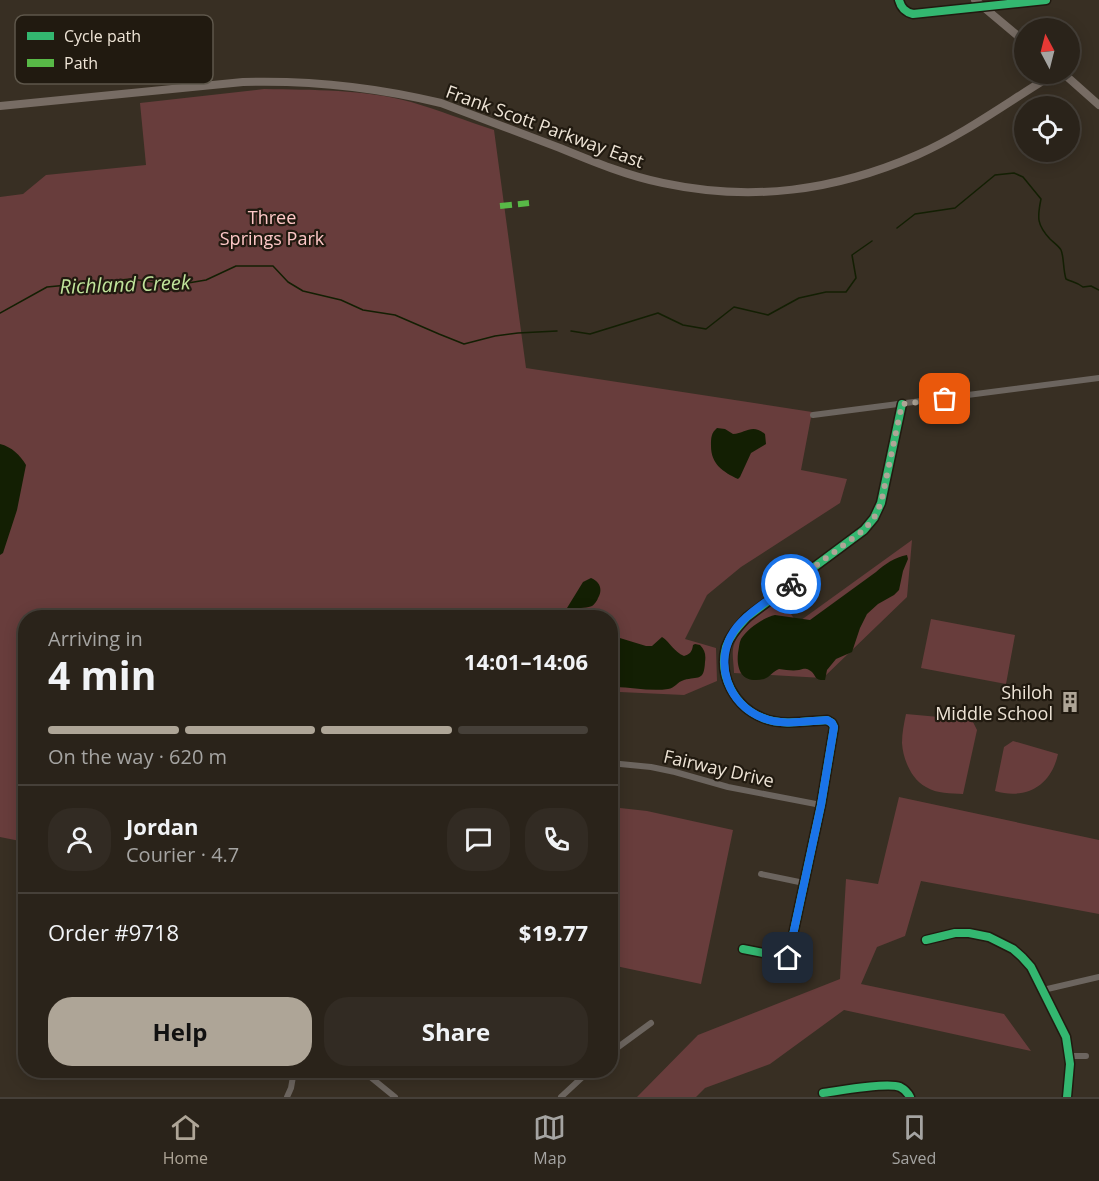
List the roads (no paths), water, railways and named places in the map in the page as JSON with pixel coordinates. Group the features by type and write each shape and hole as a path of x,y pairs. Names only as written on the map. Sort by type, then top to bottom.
{"main road":[{"path":"975,0 1014,32"},
{"name":"Frank Scott Parkway East","path":"0,106 243,82 313,82 441,103 614,170 663,183 709,191 768,193 838,182 878,170 918,154 957,134 1038,84"},
{"path":"1075,84 1099,105"}],"street":[{"path":"899,0 905,11 913,14 1046,0"},
{"path":"813,415 1099,378"},
{"path":"743,949 788,958 821,805 834,727 827,720 781,722 764,719 748,711 735,698 727,681 724,665 726,647 735,630 747,617 864,530 874,518 881,503 902,404"},
{"name":"Fairway Drive","path":"618,765 651,767 728,787 821,805"},
{"path":"761,874 804,883"},
{"path":"926,940 955,933 989,937 1013,949 1031,967 1066,1037 1069,1056 1067,1097"},
{"path":"1043,990 1099,977"},
{"path":"618,1047 651,1023"},
{"path":"1069,1056 1086,1056"},
{"path":"287,1097 293,1078"},
{"path":"372,1078 395,1097"},
{"path":"561,1097 581,1078"},
{"path":"822,1093 889,1085 900,1087 910,1097"}],"waterway":[{"name":"Richland Creek","path":"897,228 915,214 955,208 995,175 1014,173 1023,177 1041,199 1040,225 1061,250 1066,279 1083,287 1091,286 1099,290"},
{"name":"Richland Creek","path":"571,331 590,334 658,313 683,325 706,329 734,307 768,315 799,298 826,292 846,292 856,278 852,255 872,241"},
{"name":"Richland Creek","path":"0,313 47,287 131,279 176,285 206,280 236,266 273,266 288,282 303,291 341,300 363,310 395,315 464,344 495,336 557,331"}],"place":[{"name":"Shiloh Middle School","path":"1070,702"}],"park label":[{"name":"Three Springs Park","path":"272,227"}]}
